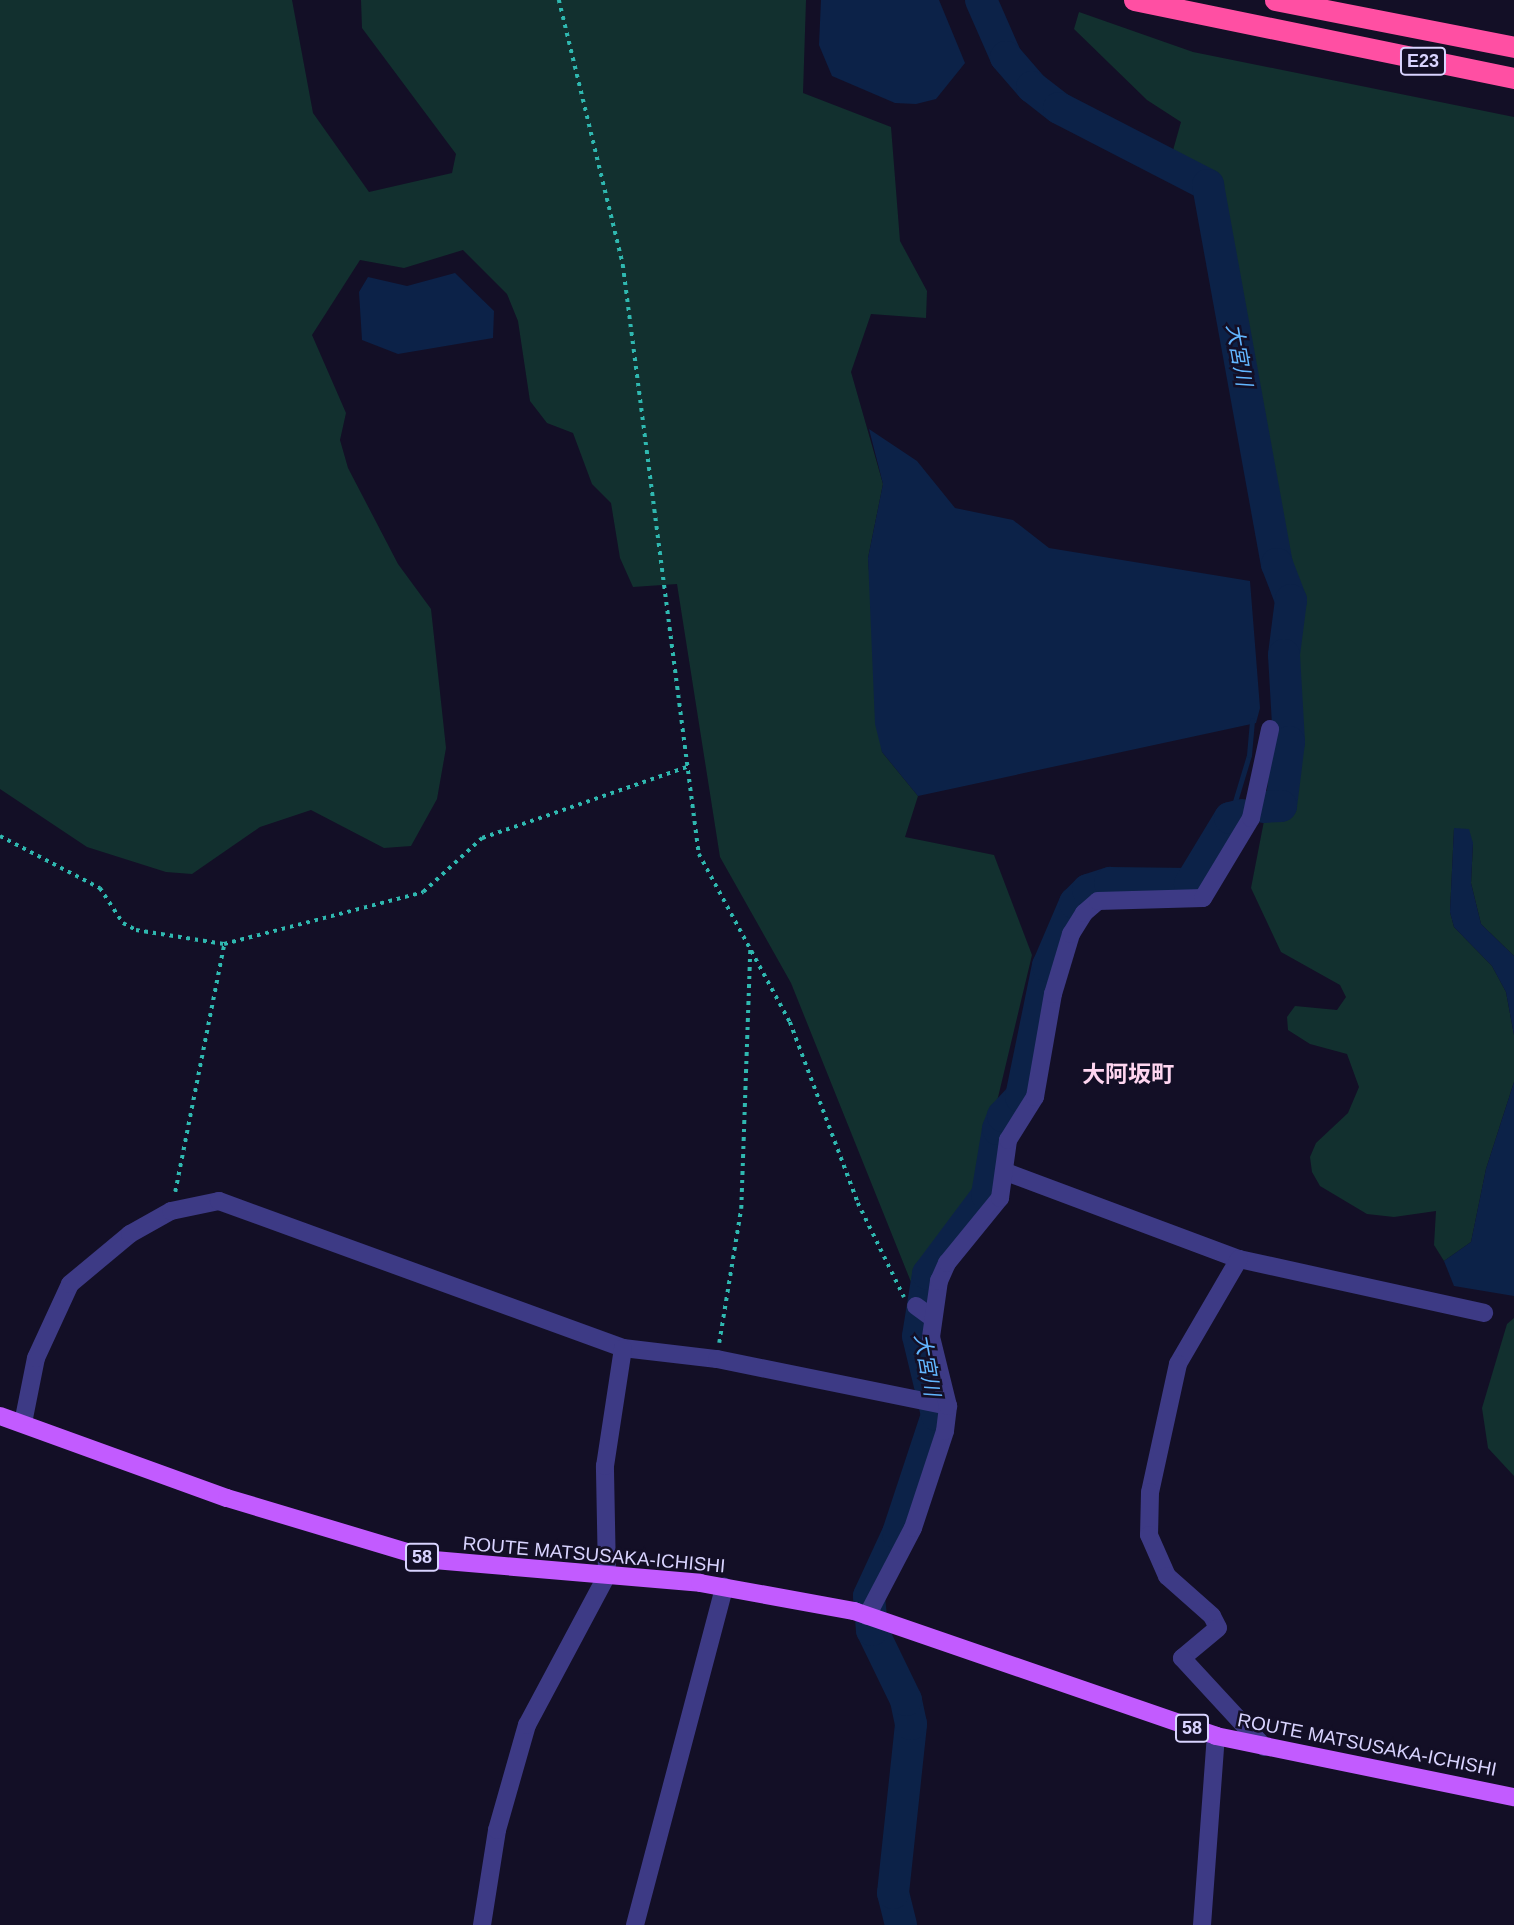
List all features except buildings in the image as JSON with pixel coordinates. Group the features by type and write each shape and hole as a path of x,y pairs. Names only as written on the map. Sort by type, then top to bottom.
{"highway":[{"name":"E23","path":"1134,0 1332,43 1514,78"},
{"name":"E23","path":"1275,0 1514,47"}],"main road":[{"name":"ROUTE MATSUSAKA-ICHISHI","path":"0,1416 353,1539 434,1560 724,1587 870,1617 1216,1736 1514,1797"}],"street":[{"path":"870,1617 913,1528 945,1431 926,1313 947,1263 995,1208 1006,1172 1012,1131 1034,1097 1053,994 1071,934 1084,913 1098,901 1203,898 1251,818 1270,729"},
{"path":"1006,1172 1239,1259 1484,1313"},
{"path":"23,1423 36,1358 70,1284 130,1234 171,1211 219,1201 622,1348 717,1359 942,1406"},
{"path":"1239,1259 1178,1364 1150,1492 1149,1535 1167,1576 1218,1628 1182,1658 1264,1747"},
{"path":"482,1925 497,1830 527,1725 607,1575 605,1466 622,1348"},
{"path":"635,1925 724,1587"},
{"path":"1202,1925 1216,1736"}],"path":[{"path":"559,0 623,265 699,854 790,1022 858,1203 903,1297 926,1313"},
{"path":"0,836 100,887 123,923 136,930 224,944 423,892 482,838 687,767"},
{"path":"171,1211 224,944"},
{"path":"717,1359 741,1209 750,948"}],"green space":[{"path":"0,0 292,0 313,113 369,192 452,173 456,154 362,28 361,0 806,0 803,93 891,127 900,241 927,291 926,318 871,314 851,372 883,484 868,558 882,752 918,796 905,837 994,855 1032,955 974,1198 913,1287 791,983 720,857 677,584 633,587 620,558 611,503 592,484 573,433 547,423 530,401 518,321 507,294 463,250 404,268 360,260 312,335 346,413 340,440 348,468 398,564 431,609 446,748 437,799 411,846 384,848 311,810 260,827 192,874 166,872 87,847 0,789"},
{"path":"1079,12 1193,52 1514,117 1514,956 1481,924 1471,883 1473,843 1454,829 1450,912 1454,927 1492,966 1506,992 1514,1035 1514,1082 1486,1169 1471,1242 1444,1261 1434,1245 1436,1211 1394,1217 1367,1214 1320,1186 1312,1172 1310,1157 1316,1143 1348,1113 1359,1087 1347,1054 1310,1044 1288,1030 1287,1017 1295,1006 1337,1010 1346,997 1340,985 1281,952 1251,888 1292,676 1296,604 1286,530 1225,303 1200,186 1170,161 1181,122 1147,100 1074,29"},
{"path":"1514,1318 1514,1476 1488,1448 1482,1408 1507,1324"}],"water":[{"path":"821,0 939,0 965,63 936,99 916,104 895,103 832,76 819,45"},
{"path":"455,273 494,311 493,338 398,354 362,340 359,292 368,277 407,286"},
{"path":"869,429 917,461 955,508 1013,520 1049,548 1250,581 1260,708 1256,723 918,796 882,752 875,724 868,558 883,484"},
{"path":"1454,828 1469,829 1473,843 1471,883 1481,924 1514,956 1514,1035 1506,992 1492,966 1454,927 1450,912"},
{"path":"1514,1082 1514,1296 1454,1286 1444,1261 1471,1242 1486,1169"}],"waterway":[{"name":"大宮川","path":"981,0 1006,57 1032,87 1059,108 1208,185 1277,564 1291,600 1284,655 1289,742 1281,806 1263,807"},
{"path":"1230,818 1249,755 1252,720"},
{"name":"大宮川","path":"901,1925 893,1893 911,1724 906,1700 872,1630 869,1596 898,1533 937,1415 918,1336 928,1274 987,1195 998,1129 1003,1116 1021,1097 1048,966 1075,903 1088,890 1110,883 1190,884 1230,818 1242,815"}],"district":[{"name":"大阿坂町","path":"1128,1074"}]}
